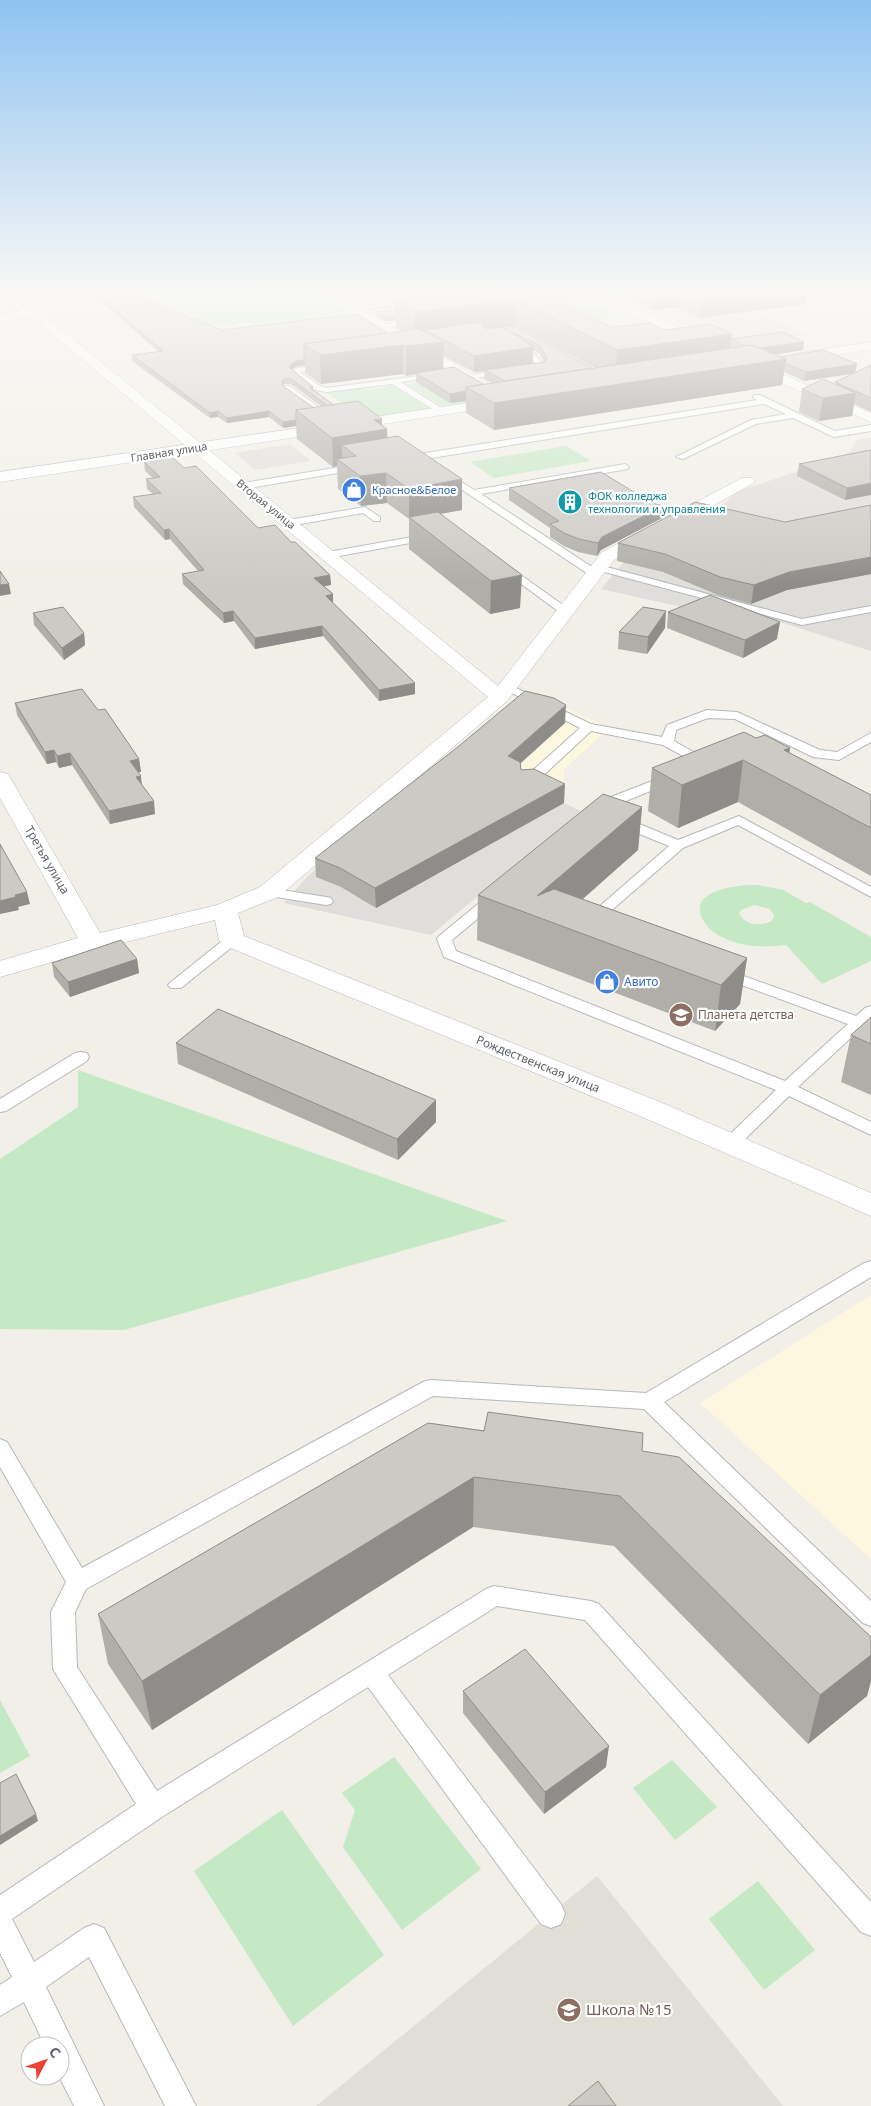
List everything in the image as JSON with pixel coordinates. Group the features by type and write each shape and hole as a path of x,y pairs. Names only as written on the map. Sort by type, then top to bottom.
{"street":[{"name":"Вторая улица","path":"126,389 328,555 504,692"},
{"name":"Главная улица","path":"0,477 515,400 493,389"},
{"path":"805,389 871,418"},
{"path":"0,969 93,942 225,910 269,892 504,692 608,556 747,481"},
{"name":"Третья улица","path":"0,779 93,942"},
{"path":"225,910 232,940"},
{"name":"Рождественская улица","path":"232,940 731,1143 871,1204"}],"lane":[{"path":"289,389 341,426"},
{"path":"407,389 442,411"},
{"path":"754,396 834,434 871,428"},
{"path":"398,461 765,401"},
{"path":"680,457 754,422 794,415"},
{"path":"418,458 597,571 802,622 871,609"},
{"path":"244,486 370,465"},
{"path":"472,493 625,467"},
{"path":"289,523 365,510 377,519"},
{"path":"328,555 437,535"},
{"path":"495,560 566,612"},
{"path":"504,692 588,727 667,742 713,761 616,800 594,816 678,845"},
{"path":"667,742 672,728 707,714 737,716 817,754 839,756 871,737"},
{"path":"526,784 588,727"},
{"path":"602,928 588,924 678,845 739,820 871,893"},
{"path":"506,888 444,939 449,954 787,1088 871,1128"},
{"path":"269,892 326,900"},
{"path":"176,985 232,940"},
{"path":"710,968 858,1022"},
{"path":"731,1143 787,1088 871,1011"},
{"path":"0,1107 81,1057"},
{"path":"153,1808 65,1669 63,1612 78,1582 430,1388 648,1401 871,1268"},
{"path":"648,1401 871,1616"},
{"path":"0,1448 78,1582"},
{"path":"0,1911 153,1808 494,1596 591,1611 871,1922"},
{"path":"371,1672 550,1914"},
{"path":"0,1924 55,2036"},
{"path":"0,2002 94,1938 181,2106"},
{"path":"70,2067 88,2106"}],"shaded area":[{"path":"871,438 871,651 752,613 686,608 601,589 624,562 695,511 722,506 736,492 842,456 851,450 857,440"},
{"path":"290,444 311,461 255,470 235,453"},
{"path":"528,690 609,728 564,769 564,803 495,774 520,699"},
{"path":"445,761 564,803 581,811 431,935 284,903 308,876"},
{"path":"871,1295 871,1559 700,1403"},
{"name":"Школа №15","path":"597,1876 783,2106 316,2106"}],"green space":[{"path":"344,389 398,389 429,409 363,419 326,392"},
{"path":"415,389 464,389 495,399 444,407"},
{"path":"566,446 591,461 494,478 470,462"},
{"path":"758,885 783,890 806,903 810,902 871,937 871,961 822,984 786,945 760,946 743,944 726,939 713,932 702,918 700,908 703,900 719,890 730,887","holes":["754,905 770,909 774,915 773,920 764,924 749,923 739,913 741,910"]},
{"path":"78,1070 507,1221 124,1330 0,1329 0,1159 78,1107"},
{"path":"0,1700 30,1756 0,1773"},
{"path":"394,1757 481,1869 402,1930 343,1847 355,1810 342,1793"},
{"path":"672,1760 717,1807 675,1840 633,1788"},
{"path":"282,1810 384,1955 293,2026 194,1871"},
{"path":"758,1881 815,1950 764,1990 709,1919"}],"building":[{"path":"178,389 288,389 314,408 296,410 296,420 283,422 269,411 227,418 218,411 210,413"},
{"path":"305,389 312,389 334,405 328,406"},
{"path":"442,389 466,389 466,391 450,394"},
{"path":"470,389 585,389 494,403"},
{"path":"803,389 847,389 856,393 823,398"},
{"path":"851,389 871,389 871,398"},
{"path":"358,401 382,419 374,420 387,429 332,438 296,410"},
{"path":"398,436 462,479 409,489 386,473 360,476 337,459 356,456 342,445"},
{"path":"871,450 871,483 847,488 799,464"},
{"path":"172,457 184,468 196,466 258,528 275,525 291,542 295,542 330,575 314,578 333,594 326,596 415,683 379,690 322,626 255,638 233,611 223,613 182,574 204,570 169,529 164,530 133,497 161,493 146,479 160,477 144,462"},
{"path":"601,472 652,503 663,506 602,537 598,543 579,539 564,533 550,524 559,521 509,488"},
{"path":"695,502 785,522 871,505 871,557 789,572 754,585 720,577 665,554 618,543"},
{"path":"438,512 522,575 491,581 409,517"},
{"path":"0,571 9,584 0,585"},
{"path":"710,595 780,622 745,640 668,612"},
{"path":"63,607 84,633 62,648 33,613"},
{"path":"643,607 666,611 648,637 619,632"},
{"path":"82,689 98,710 105,709 139,759 130,761 141,776 136,777 154,801 109,811 70,753 57,756 54,750 45,752 15,703"},
{"path":"525,691 554,698 566,705 508,756 520,762 521,770 534,769 565,784 375,888 340,868 315,858 459,746"},
{"path":"744,732 756,738 765,735 790,748 784,750 871,795 871,828 743,760 682,785 652,768"},
{"path":"603,794 642,807 537,896 554,889 747,958 721,985 478,895"},
{"path":"0,844 27,892 0,901"},
{"path":"121,940 137,959 68,982 52,963"},
{"path":"218,1009 436,1100 397,1139 176,1043"},
{"path":"871,1017 871,1044 851,1035"},
{"path":"488,1412 643,1433 642,1451 679,1457 871,1637 871,1655 820,1695 620,1496 474,1477 142,1681 98,1614 428,1423 484,1431"},
{"path":"525,1649 609,1746 545,1792 463,1691"},
{"path":"16,1774 36,1814 0,1836 0,1783"},
{"path":"598,2081 616,2106 568,2106"}],"place":[{"name":"Красное&Белое","path":"354,490"},
{"name":"ФОК колледжа технологии и управления","path":"570,502"},
{"name":"Авито","path":"607,982"},
{"name":"Планета детства","path":"681,1015"},
{"name":"Школа №15","path":"569,2010"}]}
